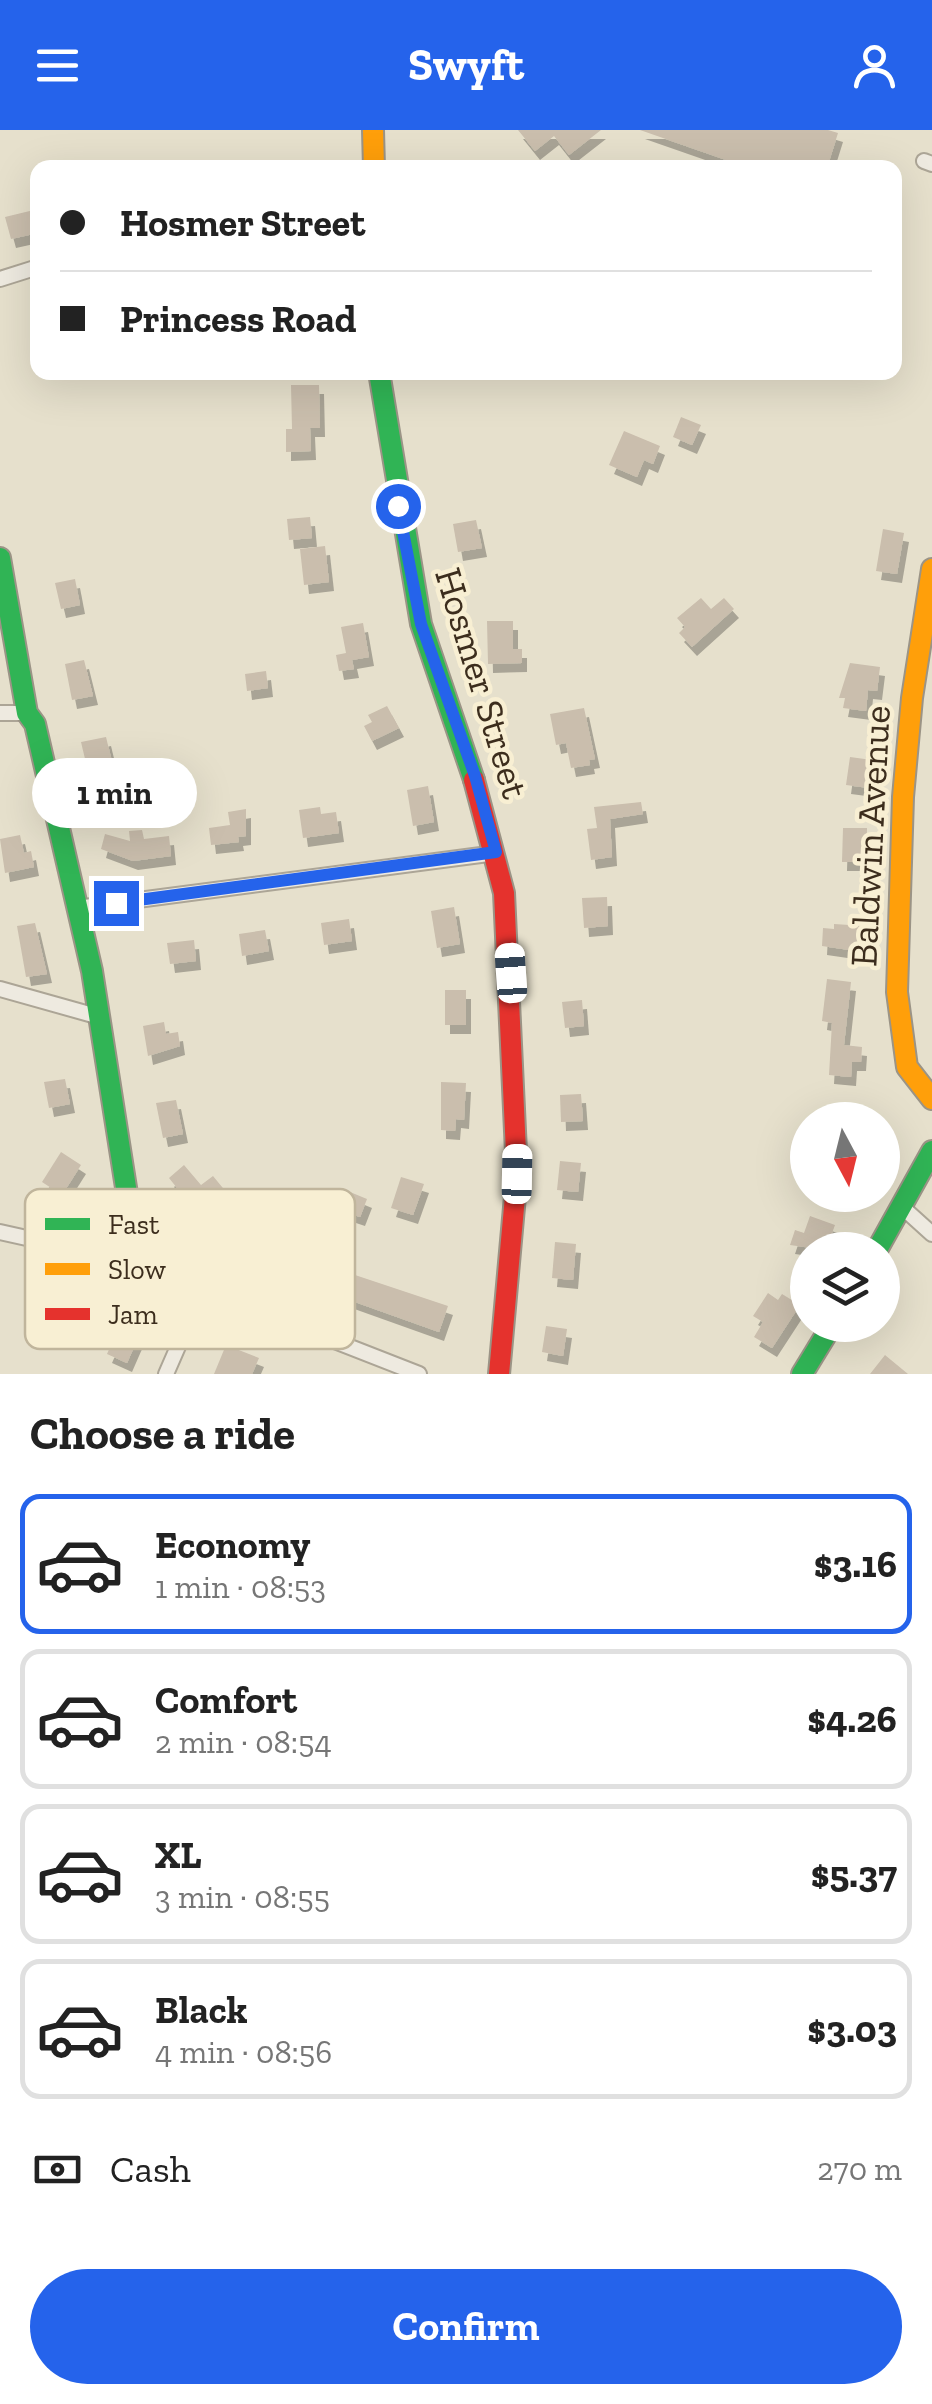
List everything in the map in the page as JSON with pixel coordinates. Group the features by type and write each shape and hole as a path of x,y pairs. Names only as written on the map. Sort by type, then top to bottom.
{"street":[{"path":"373,130 374,160"},
{"path":"0,279 30,269"},
{"name":"Hosmer Street","path":"381,380 398,506 421,624 475,776 496,852 508,933 518,1134 509,1294 499,1374"},
{"path":"0,558 27,713 35,724 56,804 100,1017 126,1189"},
{"name":"Baldwin Avenue","path":"932,569 912,698 897,992 908,1067 932,1099"},
{"path":"0,713 27,713"},
{"path":"77,908 496,852"},
{"path":"0,989 100,1017"},
{"path":"887,1232 932,1151"},
{"path":"901,1206 932,1234"},
{"path":"0,1232 25,1238"},
{"path":"802,1374 822,1342"},
{"path":"355,1348 419,1374"},
{"path":"166,1374 177,1349"}],"building":[{"path":"518,130 601,130 569,155 554,136 535,151"},
{"path":"640,130 838,133 830,160 726,160"},
{"path":"30,211 30,235 11,239 5,217"},
{"path":"291,385 319,385 320,428 310,428 311,451 286,452 286,429 292,429"},
{"path":"681,417 701,425 692,445 673,437"},
{"path":"624,431 660,446 653,464 644,460 637,477 609,465"},
{"path":"310,517 312,538 289,540 287,519"},
{"path":"476,520 482,548 458,552 453,524"},
{"path":"883,529 904,533 897,574 876,571"},
{"path":"325,546 329,582 304,585 300,549"},
{"path":"75,579 80,605 61,609 55,583"},
{"path":"701,598 711,609 724,598 734,609 692,647 679,633 685,627 677,618"},
{"path":"487,621 513,621 513,649 522,649 522,663 488,664"},
{"path":"363,623 369,657 352,660 354,669 339,671 336,655 346,653 341,627"},
{"path":"84,660 93,696 72,700 65,664"},
{"path":"850,663 880,667 877,691 868,690 866,711 843,708 845,698 839,698"},
{"path":"266,671 268,688 247,691 245,674"},
{"path":"387,706 399,728 372,741 364,726 372,722 368,715"},
{"path":"584,708 595,759 589,760 590,765 571,768 566,743 556,745 550,714"},
{"path":"106,737 115,774 90,780 81,742"},
{"path":"850,757 872,760 869,788 846,785"},
{"path":"141,762 146,785 121,791 116,768"},
{"path":"428,786 434,822 413,826 407,790"},
{"path":"641,802 643,814 610,819 612,857 591,860 587,829 597,828 594,807"},
{"path":"320,807 321,814 336,812 339,833 303,838 299,810"},
{"path":"246,809 246,836 238,837 239,842 211,845 209,828 230,825 228,812"},
{"path":"843,828 867,828 866,862 842,862"},
{"path":"142,830 144,839 169,836 171,856 133,861 101,849 105,834 130,841 129,831"},
{"path":"20,835 24,853 31,851 34,867 5,873 0,839"},
{"path":"607,897 608,926 584,928 582,898"},
{"path":"454,907 460,944 437,948 431,911"},
{"path":"349,919 352,941 324,945 321,923"},
{"path":"35,923 47,974 26,977 17,926"},
{"path":"834,924 865,926 863,952 822,946 823,928 834,929"},
{"path":"265,930 269,951 242,956 239,934"},
{"path":"194,940 196,961 170,964 167,943"},
{"path":"827,979 851,982 844,1045 862,1047 861,1062 852,1062 851,1077 829,1075 832,1023 822,1021"},
{"path":"445,990 466,990 466,1025 445,1025"},
{"path":"582,1000 584,1026 565,1028 562,1002"},
{"path":"164,1022 166,1034 178,1032 180,1046 148,1056 143,1026"},
{"path":"65,1079 70,1104 49,1108 44,1082"},
{"path":"441,1082 466,1083 464,1120 456,1119 455,1131 441,1130"},
{"path":"581,1094 583,1121 561,1122 560,1095"},
{"path":"176,1100 183,1134 163,1138 156,1103"},
{"path":"61,1152 81,1165 66,1189 53,1189 42,1182"},
{"path":"560,1161 581,1163 578,1192 557,1190"},
{"path":"184,1165 201,1185 213,1176 224,1189 178,1189 169,1178"},
{"path":"401,1177 424,1184 413,1215 391,1208"},
{"path":"355,1194 367,1199 360,1217 355,1215"},
{"path":"810,1216 835,1225 832,1232 804,1232"},
{"path":"555,1242 576,1244 573,1280 552,1278"},
{"path":"355,1275 448,1306 439,1332 355,1302"},
{"path":"768,1293 778,1300 782,1294 790,1299 790,1320 772,1348 754,1337 763,1322 753,1316"},
{"path":"546,1326 567,1329 563,1356 542,1352"},
{"path":"109,1349 133,1349 127,1363 107,1354"},
{"path":"224,1349 259,1358 252,1374 214,1374"},
{"path":"885,1355 908,1374 870,1374"}],"traffic: fast":[{"path":"380,380 421,624 474,780"},
{"path":"0,558 27,713 35,724 92,971 126,1189"},
{"path":"887,1232 932,1151"},
{"path":"802,1374 822,1342"}],"traffic: slow":[{"path":"373,130 374,160"},
{"path":"932,569 912,698 903,797 897,992 907,1067 932,1099"}],"traffic: jam":[{"path":"474,780 504,893 517,1174 499,1374"}],"route":[{"path":"116,903 496,852 475,776 432,663 398,506"}]}
